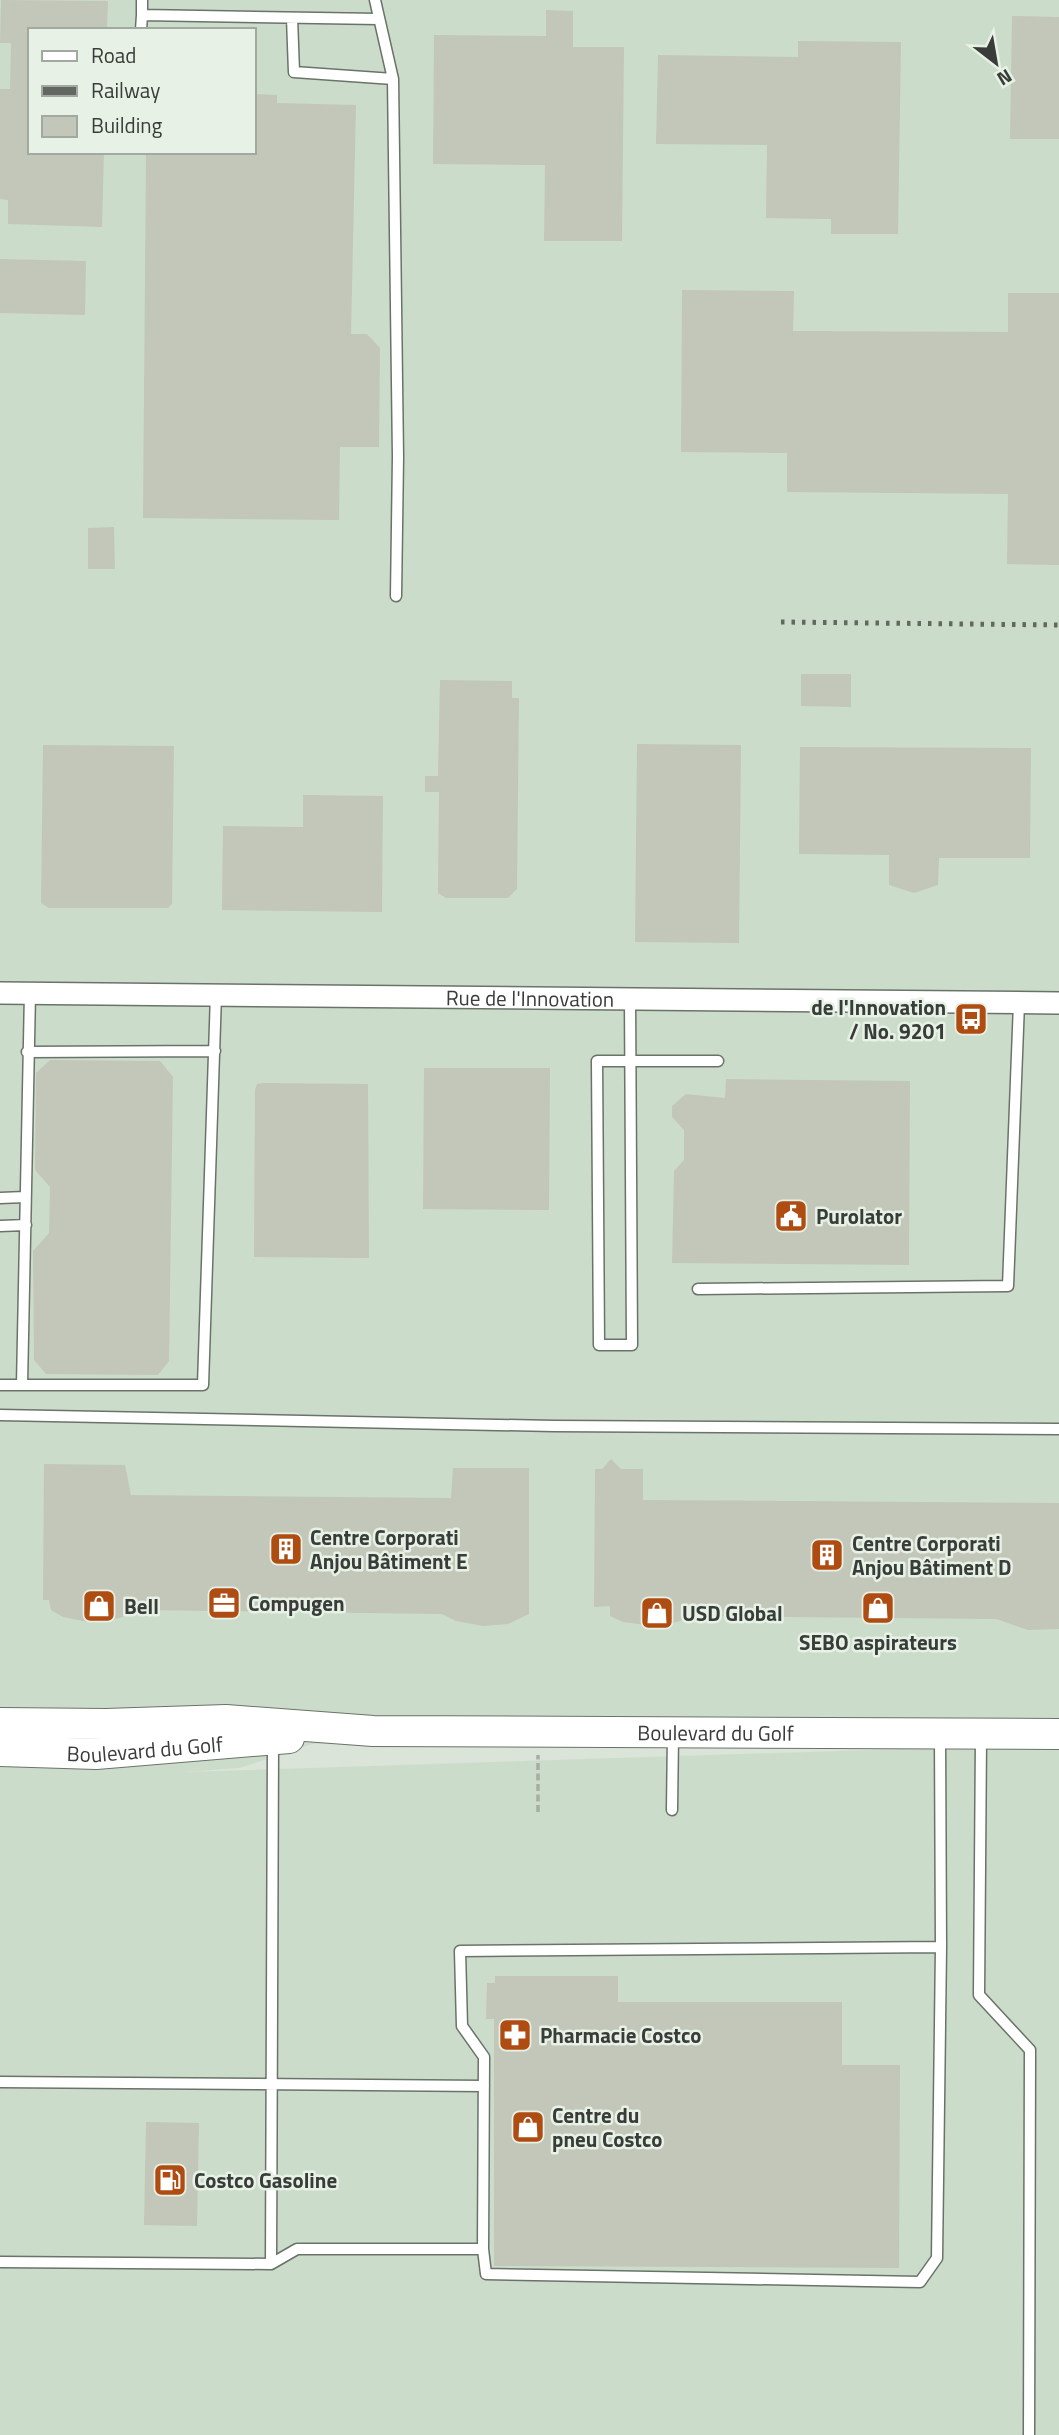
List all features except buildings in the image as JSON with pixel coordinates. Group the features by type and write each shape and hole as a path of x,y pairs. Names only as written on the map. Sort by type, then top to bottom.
{"street":[{"name":"Rue de l'Innovation","path":"0,993 1059,1003"},
{"name":"Boulevard du Golf","path":"0,1723 106,1724 226,1720 373,1731 1059,1734"},
{"name":"Boulevard du Golf","path":"0,1751 96,1754 373,1731"}],"lane":[{"path":"141,28 142,0"},
{"path":"375,0 393,79 397,255 396,596"},
{"path":"142,15 379,19"},
{"path":"292,18 294,72 393,79"},
{"path":"22,1385 30,993"},
{"path":"0,1385 203,1385 216,994"},
{"path":"630,999 631,1062 632,1345 599,1345 597,1061 631,1062 718,1061"},
{"path":"698,1289 1008,1286 1019,1003"},
{"path":"27,1052 215,1051"},
{"path":"0,1198 25,1197"},
{"path":"0,1226 26,1225"},
{"path":"0,1415 541,1426 1059,1429"},
{"path":"672,1810 673,1732"},
{"path":"940,1734 941,1947 937,2258 920,2282 486,2274 483,2249 484,2057 462,2026 460,1951 941,1947"},
{"path":"981,1734 979,1995 1030,2050 1029,2435"},
{"path":"271,2264 273,1740"},
{"path":"0,2082 484,2086"},
{"path":"0,2262 271,2264 297,2249 483,2249"}],"path":[{"path":"538,1812 539,1732"}],"shaded area":[{"path":"0,0 1059,0 1059,2435 0,2435","holes":["312,1744 931,1748 185,1772 240,1768"]}],"railway":[{"path":"781,622 1059,625"}],"place":[{"name":"de l'Innovation / No. 9201","path":"971,1019"},
{"name":"Purolator","path":"791,1216"},
{"name":"Centre Corporati Anjou Bâtiment E","path":"286,1549"},
{"name":"Centre Corporati Anjou Bâtiment D","path":"827,1555"},
{"name":"Compugen","path":"224,1603"},
{"name":"Bell","path":"99,1606"},
{"name":"SEBO aspirateurs","path":"878,1608"},
{"name":"USD Global","path":"657,1613"},
{"name":"Pharmacie Costco","path":"515,2035"},
{"name":"Centre du pneu Costco","path":"528,2127"},
{"name":"Costco Gasoline","path":"170,2180"}]}
